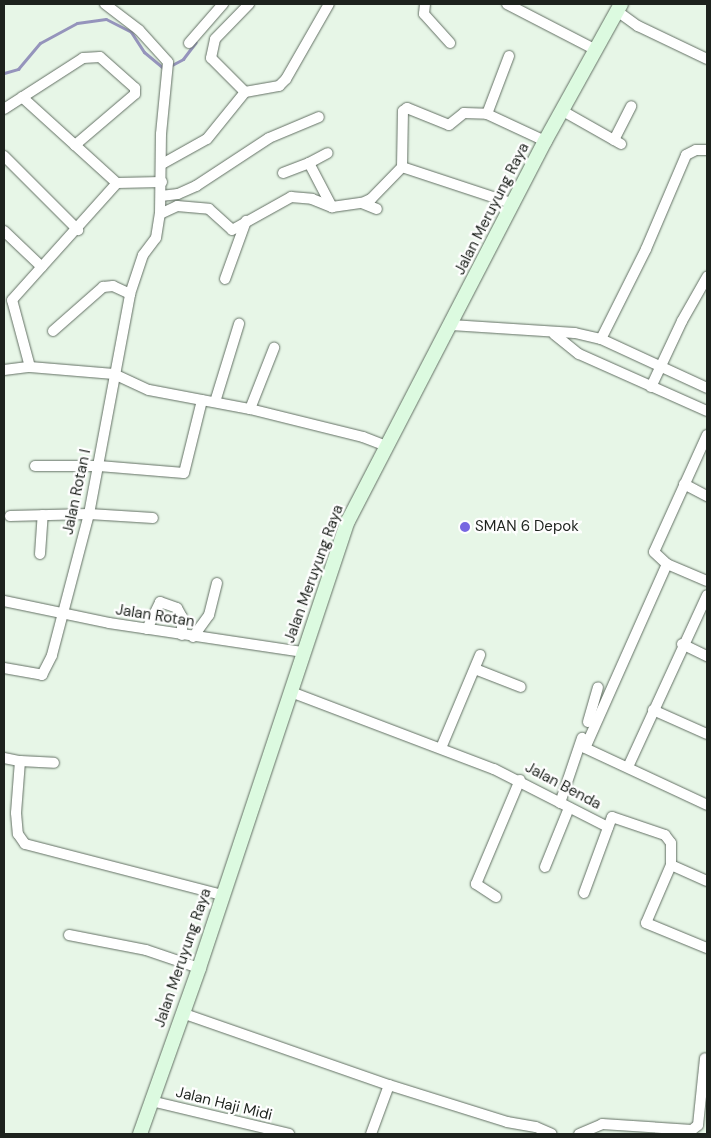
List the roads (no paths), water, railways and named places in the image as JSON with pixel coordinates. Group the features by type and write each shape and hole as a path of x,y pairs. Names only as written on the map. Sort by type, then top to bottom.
{"main road":[{"name":"Jalan Meruyung Raya","path":"140,1134 199,968 291,692 302,652 348,521 514,204 561,110 619,7"}],"street":[{"name":"Jalan Rotan I","path":"4,668 42,675 52,655 89,514 130,294 143,255 156,238 160,212 168,66 164,56 139,30 105,4"},
{"path":"189,43 223,4"},
{"path":"245,92 211,58 215,39 249,4"},
{"path":"162,164 207,139 245,92 279,86 286,79 329,4"},
{"path":"426,4 424,14 450,43"},
{"path":"507,4 594,50"},
{"path":"619,7 645,30 707,59"},
{"path":"4,109 83,58 100,56 135,88 133,99 75,144"},
{"path":"487,114 509,56"},
{"path":"22,97 117,183 162,182"},
{"path":"561,110 617,142 631,106"},
{"path":"160,212 177,206 209,209 229,229 291,197 312,199 332,207 362,204 371,199 402,167 405,108 453,125 464,113 487,114 545,141"},
{"path":"161,197 178,194 196,186 269,138 319,117"},
{"path":"601,339 646,249 686,155 696,150 707,150"},
{"path":"283,173 328,153"},
{"path":"4,156 78,230"},
{"path":"309,163 332,207"},
{"path":"402,167 514,204"},
{"path":"30,367 8,298 78,230 117,183"},
{"path":"362,204 377,209"},
{"path":"225,279 246,221"},
{"path":"4,231 42,267"},
{"path":"651,387 707,277"},
{"path":"53,331 103,287 113,286 130,294"},
{"path":"214,402 239,324"},
{"path":"451,325 554,334 575,333 601,339 707,388"},
{"path":"554,334 579,354 707,411"},
{"path":"250,409 274,348"},
{"path":"4,370 30,367 114,374 149,390 250,409 363,437 387,446"},
{"path":"35,466 99,466 184,473 202,400"},
{"path":"707,435 655,546 657,557 667,564 707,581"},
{"path":"684,484 707,496"},
{"path":"10,516 89,514 153,518"},
{"path":"40,554 43,515"},
{"path":"667,564 585,748 707,805"},
{"path":"193,637 209,615 217,583"},
{"path":"628,767 682,644 707,596"},
{"name":"Jalan Rotan","path":"4,601 62,615 193,637 302,652"},
{"path":"147,629 160,602 177,608 182,617 182,635"},
{"path":"682,644 707,656"},
{"path":"442,748 480,655"},
{"path":"475,669 521,686"},
{"path":"545,867 598,687"},
{"name":"Jalan Benda","path":"291,692 442,748 520,780 564,806 608,827 612,817 665,835 672,843 671,866 646,922 707,948"},
{"path":"653,710 707,734"},
{"path":"4,758 54,763"},
{"path":"20,761 16,813 18,834 25,844 222,895"},
{"path":"496,897 476,884 520,780"},
{"path":"584,893 608,827"},
{"path":"671,866 707,881"},
{"path":"69,935 146,950 199,968"},
{"path":"182,1013 219,1028 389,1085 507,1122 536,1127 552,1134"},
{"path":"579,1134 602,1124 692,1130 698,1124 704,1058"},
{"path":"371,1134 389,1085"},
{"name":"Jalan Haji Midi","path":"151,1101 289,1134"}],"waterway":[{"path":"4,73 18,69 40,43 77,23 106,19 131,32 144,52 164,69"},
{"path":"170,66 183,59 196,42"}],"place":[{"name":"SMAN 6 Depok","path":"465,527"}]}
